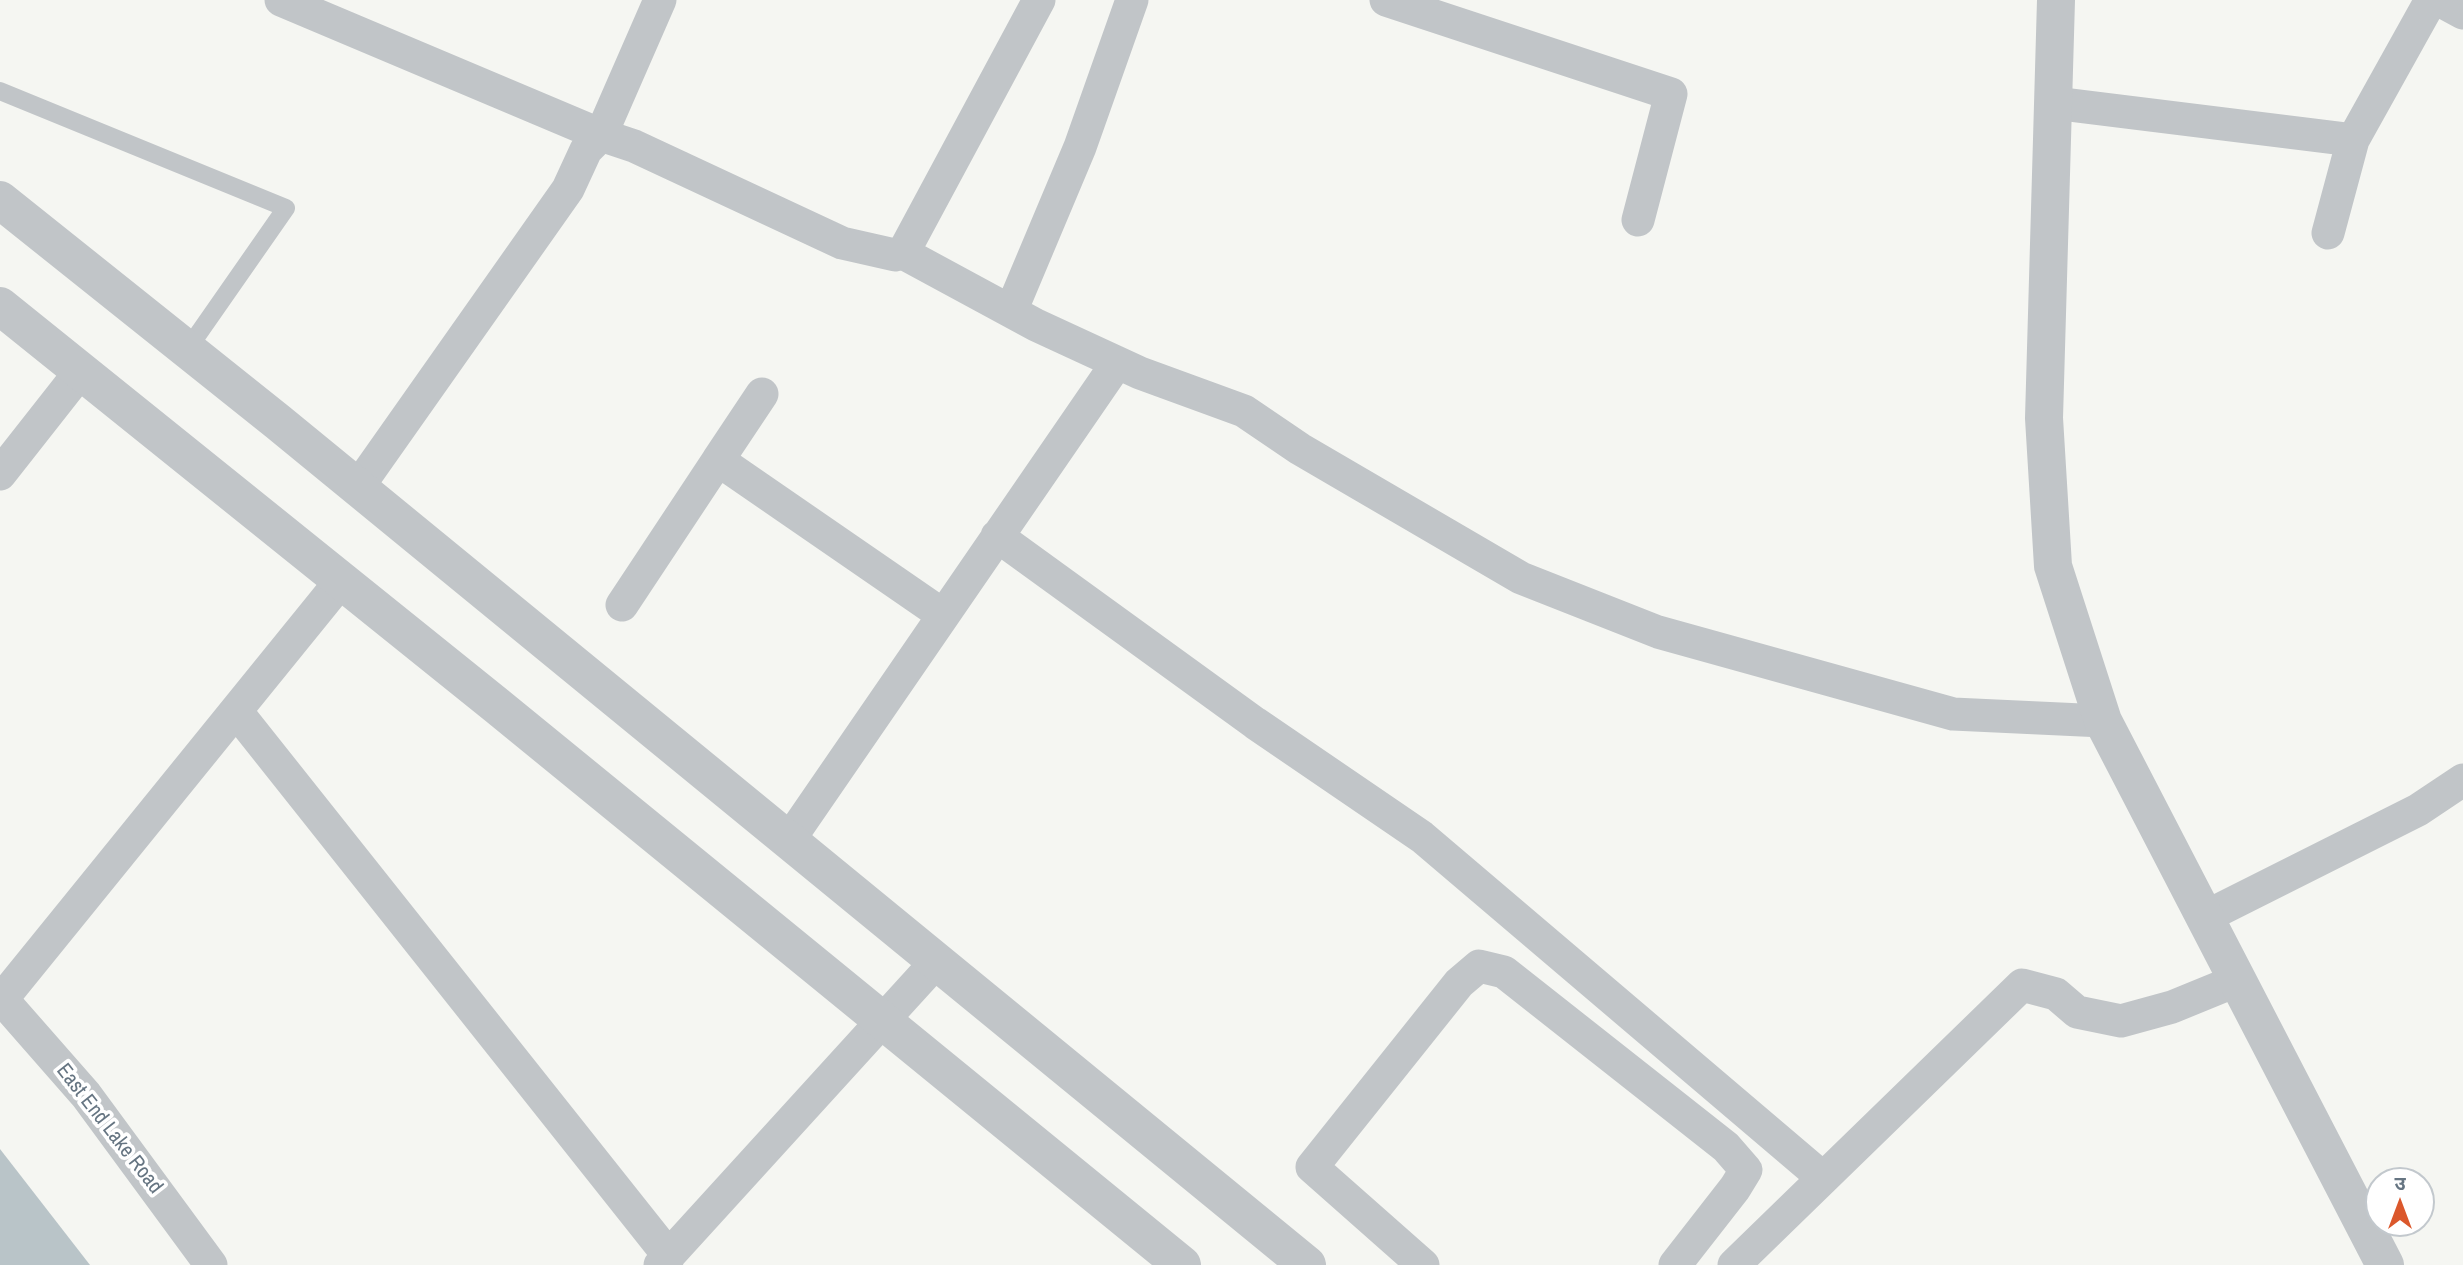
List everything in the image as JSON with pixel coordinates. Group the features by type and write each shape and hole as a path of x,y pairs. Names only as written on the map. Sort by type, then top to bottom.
{"street":[{"path":"281,0 601,135 634,146 842,243 895,255 903,253 1011,311 1117,363 1244,411 1300,449 1521,578 1658,632 1953,714 2103,721"},
{"path":"358,487 568,189 586,150 601,135 660,0"},
{"path":"903,253 1039,0"},
{"path":"1011,311 1080,147 1132,0"},
{"path":"1386,0 1671,94 1638,220"},
{"path":"2056,0 2044,418 2053,566 2103,721 2385,1265"},
{"path":"2328,233 2353,140 2431,0"},
{"path":"2439,0 2463,13"},
{"path":"2054,103 2353,140"},
{"path":"0,200 358,487 1307,1265"},
{"path":"0,306 1182,1265"},
{"path":"789,840 1117,363"},
{"path":"0,474 81,371"},
{"path":"622,605 762,394"},
{"path":"718,460 943,615"},
{"path":"997,536 1244,715 1422,837 1823,1178"},
{"path":"1,998 341,580"},
{"path":"236,711 665,1261 937,961"},
{"path":"2206,917 2456,793"},
{"path":"1423,1265 1312,1167 1459,983 1479,966 1504,972 1726,1147 1746,1170 1675,1265"},
{"path":"1734,1265 2022,985 2056,994 2077,1012 2121,1021 2172,1007 2238,980"},
{"name":"East End Lake Road","path":"1,998 86,1095 211,1265"}],"lane":[{"path":"0,91 286,208 187,349"}],"shaded area":[{"path":"0,1149 90,1265 0,1265"}]}
